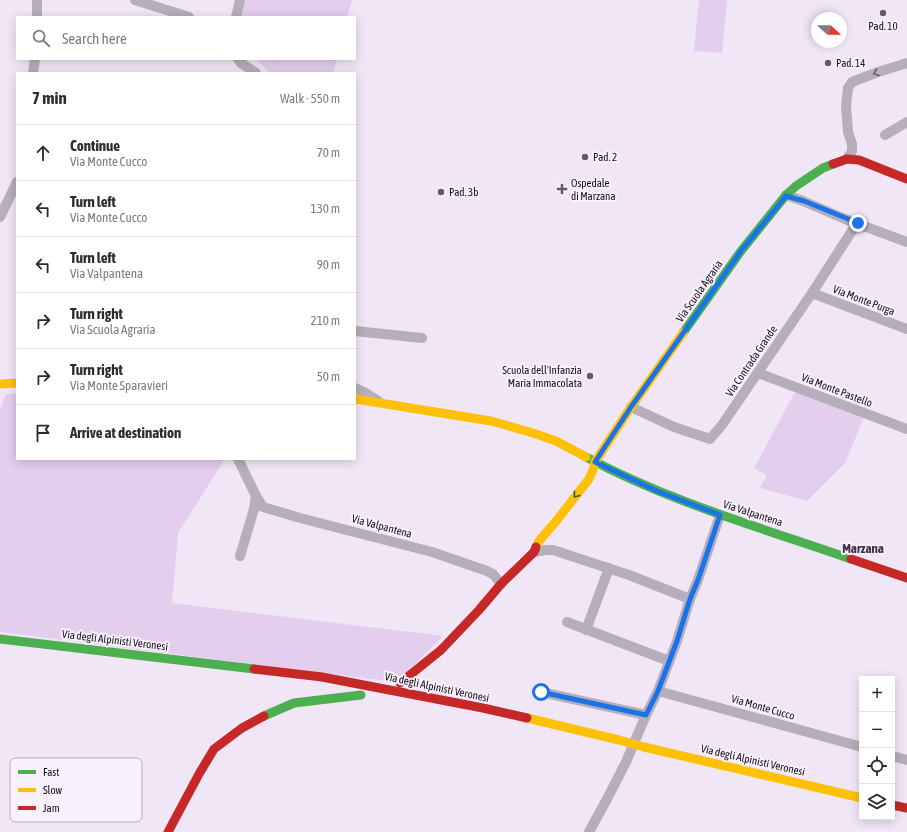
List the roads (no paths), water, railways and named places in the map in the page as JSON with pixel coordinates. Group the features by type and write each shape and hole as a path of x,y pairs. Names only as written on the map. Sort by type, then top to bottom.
{"main road":[{"path":"847,159 859,160 907,179"},
{"name":"Via Scuola Agraria","path":"595,462 631,407 741,251 786,196 803,181 823,168 847,159"},
{"path":"0,384 16,383"},
{"name":"Via Valpantena","path":"356,399 491,421 526,431 556,441 595,462 657,491 720,515 907,578"},
{"path":"400,683 441,650 479,610 501,584 534,552 539,541 589,479 595,462"},
{"name":"Via degli Alpinisti Veronesi","path":"0,639 322,677 398,690 483,708 859,797"},
{"path":"168,832 214,749 242,728 272,712 294,703 361,695"},
{"path":"895,806 907,808"}],"street":[{"path":"37,0 37,16"},
{"path":"135,0 186,16"},
{"path":"236,16 240,0"},
{"path":"33,72 35,60"},
{"path":"239,60 254,72"},
{"path":"847,159 852,151 852,144 848,132 846,117 848,88 852,82 858,79 907,63"},
{"path":"885,135 907,122"},
{"path":"0,217 16,184"},
{"path":"786,196 804,201 907,242"},
{"name":"Via Contrada Grande","path":"631,407 674,427 710,439 722,425 758,373 858,223"},
{"name":"Via Monte Purga","path":"812,293 907,329"},
{"path":"356,331 422,338"},
{"name":"Via Monte Pastello","path":"758,373 907,429"},
{"path":"356,388 383,404"},
{"name":"Via Valpantena","path":"238,460 256,496 263,506 300,518 432,552 487,571 493,574 501,584"},
{"path":"240,556 254,509 256,496"},
{"path":"589,832 608,799 658,691 677,641 690,599 720,515"},
{"path":"534,552 553,550 629,575 690,599"},
{"path":"586,630 609,568"},
{"path":"567,622 669,661"},
{"name":"Via Monte Cucco","path":"658,691 859,747"},
{"path":"541,692 646,715"},
{"path":"895,757 907,760"}],"place":[{"name":"Pad. 10","path":"883,13"},
{"name":"Pad. 14","path":"828,63"},
{"name":"Pad. 2","path":"585,157"},
{"name":"Ospedale di Marzana","path":"562,189"},
{"name":"Pad. 3b","path":"441,192"},
{"name":"Scuola dell'Infanzia Maria Immacolata","path":"590,376"}],"district":[{"name":"Marzana","path":"863,548"}]}
